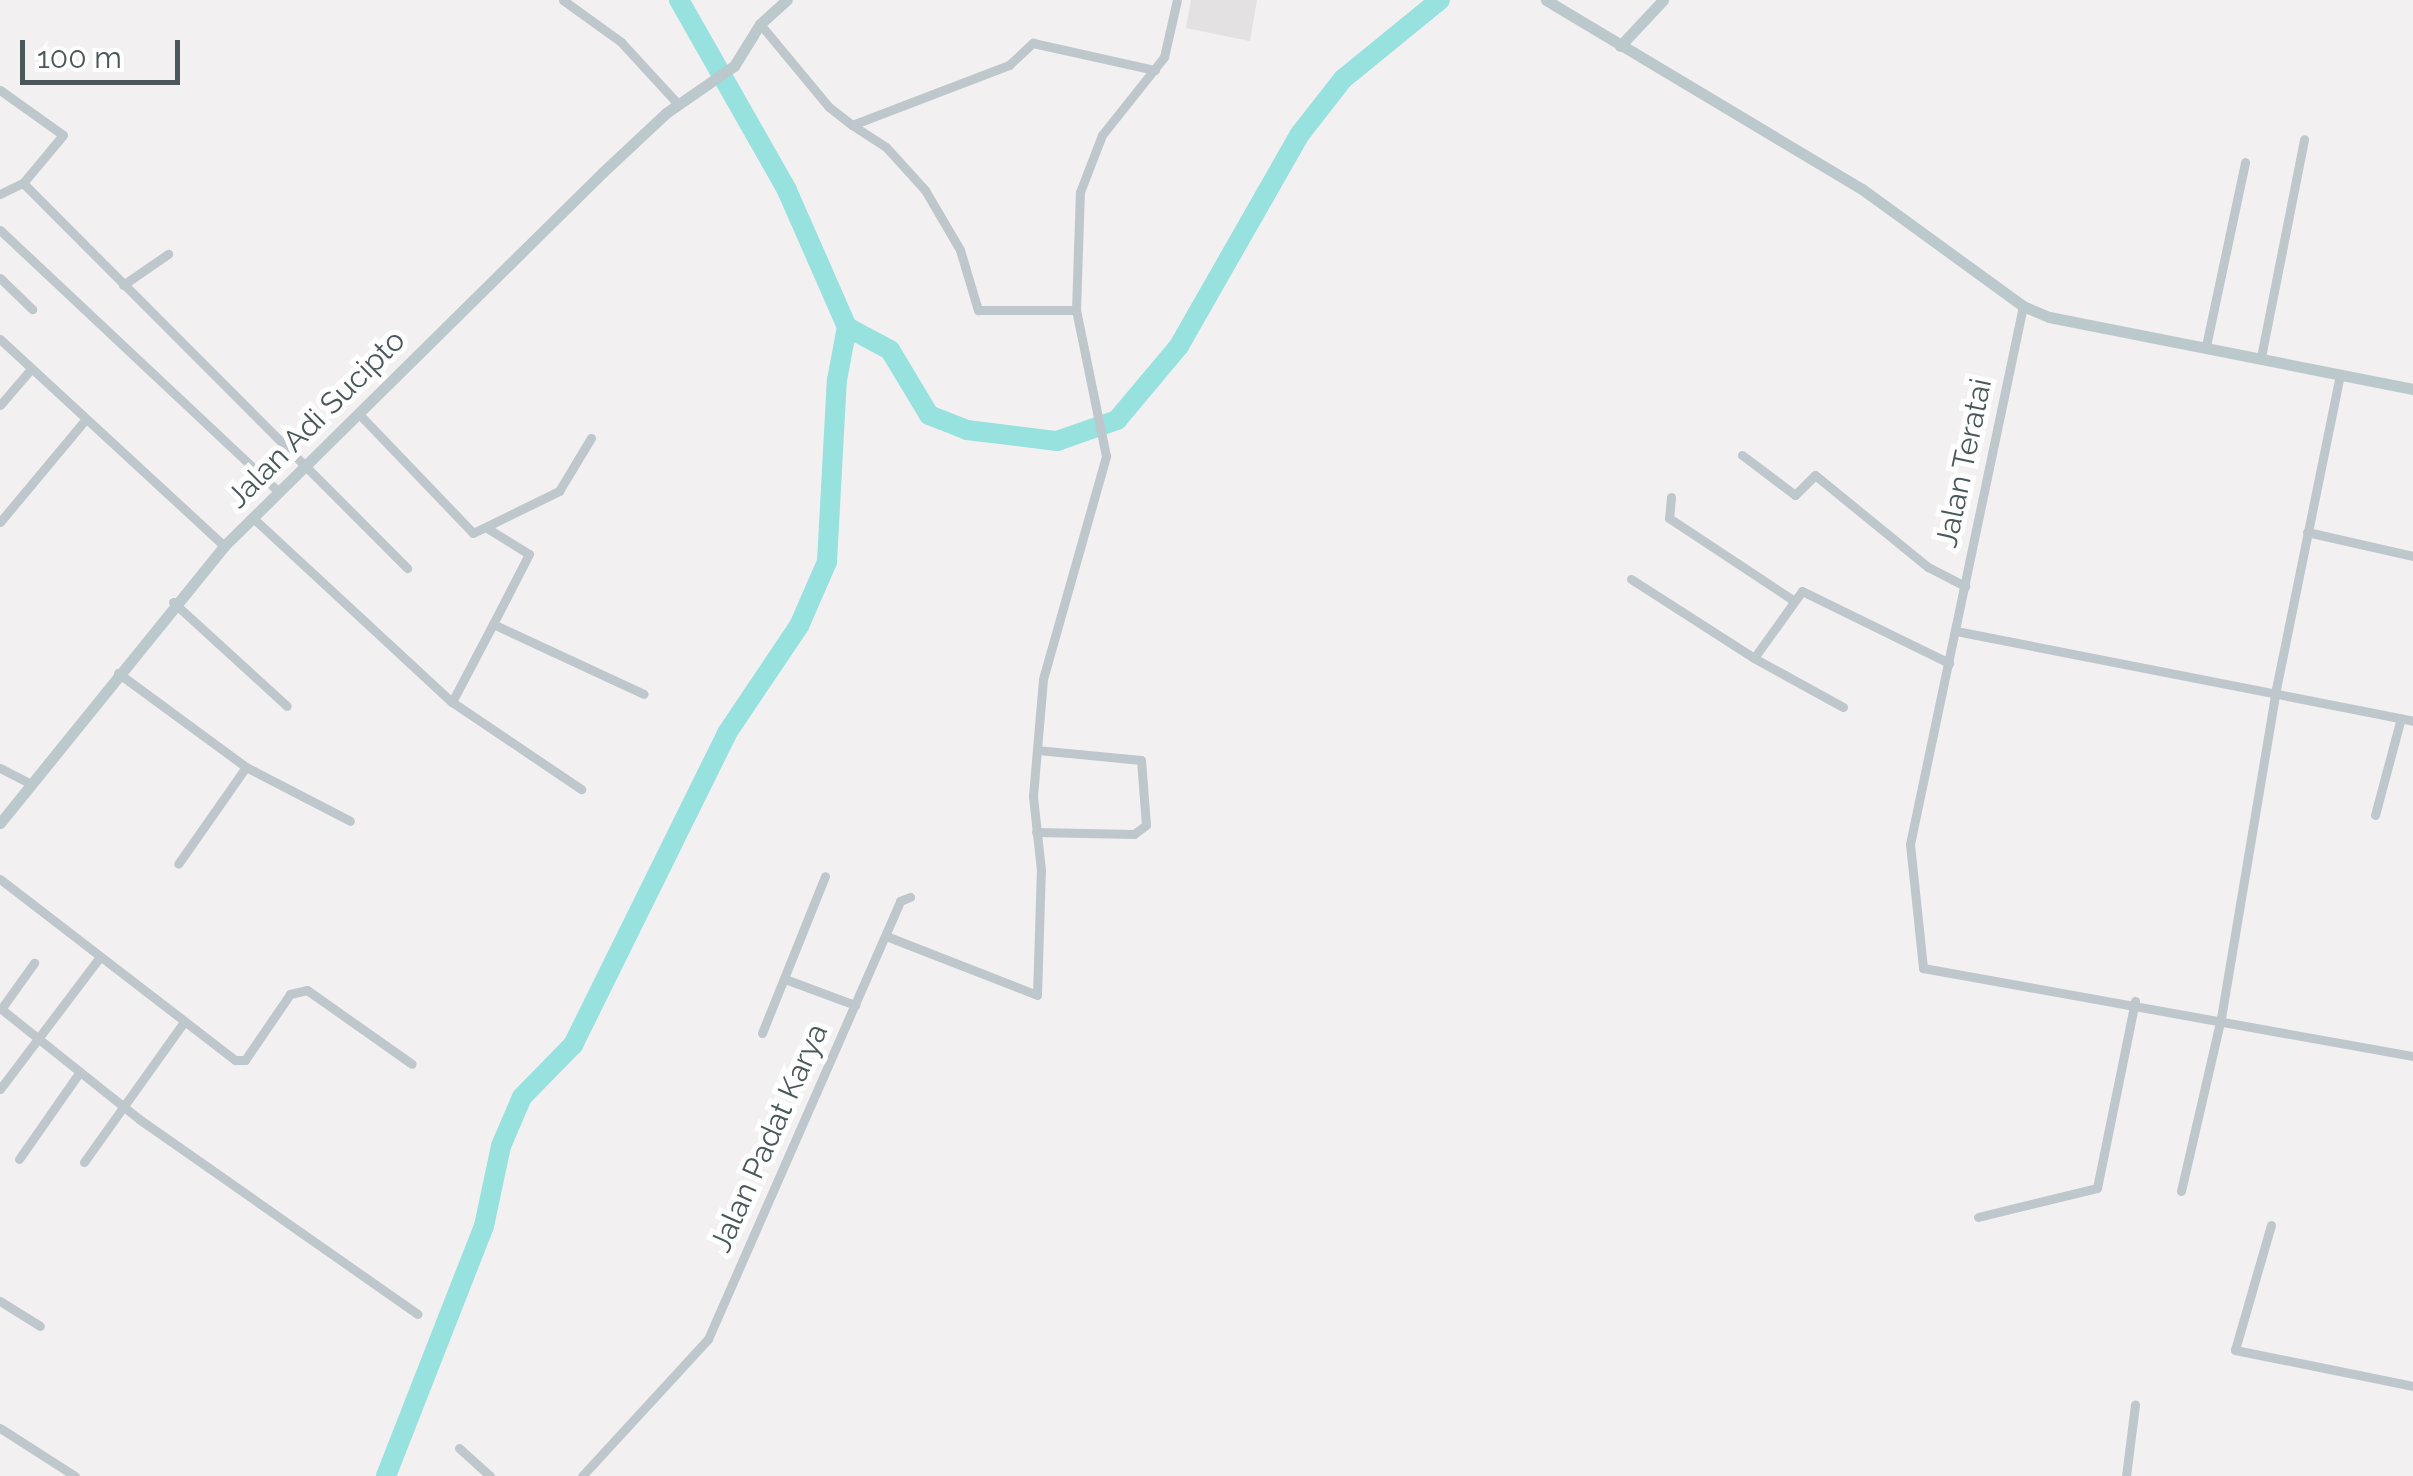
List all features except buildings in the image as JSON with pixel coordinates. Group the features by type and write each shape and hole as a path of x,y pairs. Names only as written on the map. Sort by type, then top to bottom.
{"street":[{"path":"563,0 621,42 678,104"},
{"name":"Jalan Adi Sucipto","path":"0,824 174,602 224,546 678,104 707,89 734,66 760,24 786,0"},
{"path":"886,936 1037,996 1042,910 1036,832 1042,679 1104,468 1106,441 1076,310 1080,192 1102,135 1156,70 1177,0"},
{"path":"1546,0 1862,188 2022,306 2049,317 2413,388"},
{"path":"1620,46 1663,0"},
{"path":"760,24 829,107 886,147 924,190 960,250 978,310 1076,310"},
{"path":"852,125 1009,65 1033,44 1156,70"},
{"path":"0,90 63,135 23,184 0,194"},
{"path":"2261,357 2304,139"},
{"path":"2206,346 2246,162"},
{"path":"23,184 307,463 407,568"},
{"path":"0,230 279,492"},
{"path":"123,286 168,254"},
{"path":"0,278 32,309"},
{"name":"Jalan Teratai","path":"2022,306 1910,844 1923,968 2134,1001"},
{"path":"0,339 224,546"},
{"path":"0,404 31,368"},
{"path":"2181,1191 2221,1018 2275,694 2340,375"},
{"path":"358,412 462,529 473,534 560,491 591,438"},
{"path":"0,522 85,420"},
{"path":"1742,455 1795,494 1814,475 1928,567 1964,586"},
{"path":"1671,497 1669,518 1793,600"},
{"path":"252,518 452,702 582,790"},
{"path":"452,702 530,554 487,528"},
{"path":"2308,532 2413,556"},
{"path":"1632,578 1754,658 1843,707"},
{"path":"1754,658 1793,600 1806,591 1949,663"},
{"path":"174,602 287,706"},
{"path":"493,624 644,694"},
{"path":"1956,630 2413,720"},
{"path":"118,673 246,767 350,821"},
{"path":"2375,815 2401,718"},
{"path":"1036,832 1134,834 1146,825 1141,760 1038,750"},
{"path":"178,864 246,767"},
{"path":"0,768 31,784"},
{"path":"762,1034 825,876"},
{"path":"0,879 183,1023 242,1062 286,998 306,990 412,1064"},
{"name":"Jalan Padat Karya","path":"582,1476 703,1348 900,902 910,897"},
{"path":"0,1089 99,958"},
{"path":"34,963 0,1009 124,1108 418,1314"},
{"path":"785,979 855,1005"},
{"path":"1978,1217 2097,1188 2134,1001 2413,1056"},
{"path":"84,1162 183,1023"},
{"path":"19,1159 80,1073"},
{"path":"2271,1225 2235,1350 2413,1386"},
{"path":"0,1301 40,1326"},
{"path":"2126,1476 2135,1405"},
{"path":"0,1428 75,1476"},
{"path":"459,1448 490,1476"}],"shaded area":[{"path":"1191,0 1257,0 1250,41 1186,28"}],"waterway":[{"path":"386,1476 484,1226 501,1146 522,1097 573,1045 727,733 799,626 827,562 837,380 847,327 787,190 679,0"},
{"path":"847,327 890,350 929,415 967,430 1057,441 1117,420 1179,346 1300,134 1343,79 1440,0"}]}
